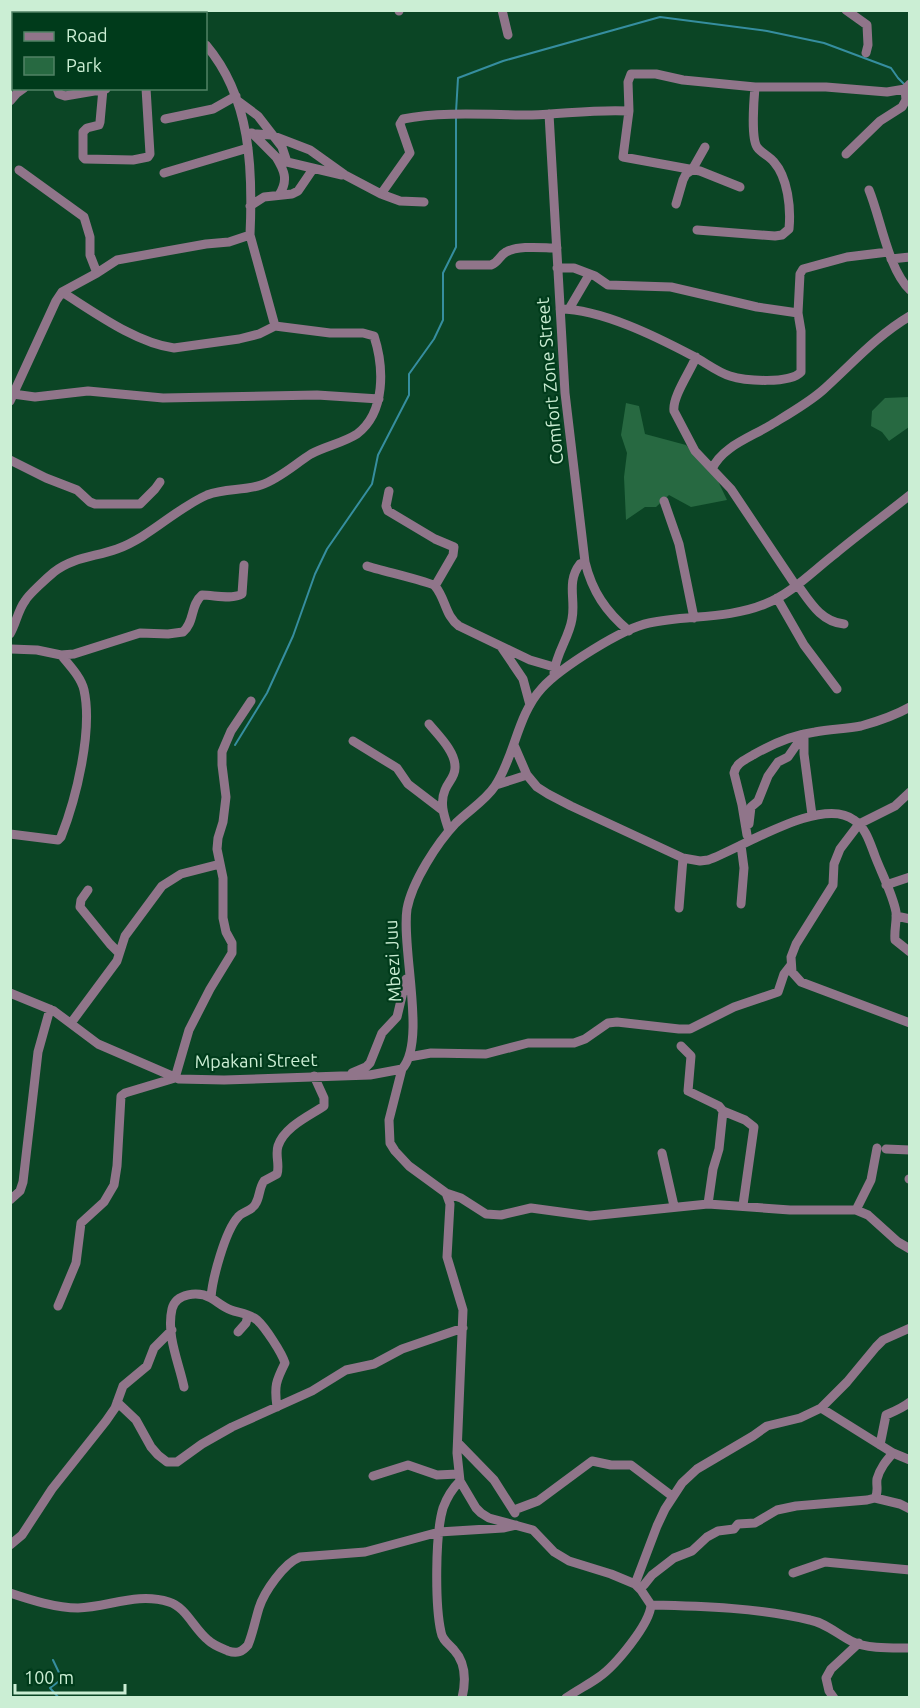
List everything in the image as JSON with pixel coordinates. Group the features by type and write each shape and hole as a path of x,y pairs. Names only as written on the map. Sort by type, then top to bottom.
{"street":[{"path":"502,10 508,35"},
{"path":"846,10 867,25 866,53"},
{"path":"207,46 224,70 249,133 250,235 258,257 275,326"},
{"path":"740,187 692,170 623,157 629,111 628,82 632,74 755,87 826,87 887,92 907,87 906,100 902,106 880,121 846,154"},
{"path":"697,230 775,236 782,235 789,229 789,212 783,178 775,163 755,143 753,115 755,87"},
{"path":"10,101 21,90"},
{"path":"58,90 59,94 65,96 99,90"},
{"path":"105,90 100,122 83,132 83,157 85,159 148,158 150,154 146,90"},
{"path":"165,119 213,109 237,99"},
{"path":"237,99 254,112 282,147 287,162"},
{"path":"381,194 410,153 401,132 400,124 403,119 599,110 629,111"},
{"name":"Comfort Zone Street","path":"549,114 557,268 564,309 565,393 585,562 600,601 628,631"},
{"path":"249,133 271,135 310,150 345,175 381,194 399,201 424,202"},
{"path":"249,133 276,157 284,170 285,180 279,195"},
{"path":"676,204 686,174 692,170 705,147"},
{"path":"164,173 248,148"},
{"path":"276,157 287,162 345,175"},
{"path":"250,206 264,197 292,194 298,191 328,162"},
{"path":"20,170 84,217 90,237 90,255 98,273"},
{"path":"869,189 890,255 899,277 909,290"},
{"path":"250,235 228,242 129,256 117,260 62,292 12,398 88,391 164,398 317,395 379,399"},
{"path":"460,265 491,265 496,263 502,254 521,248 557,248"},
{"path":"589,275 564,309 616,321 696,357 733,377 769,381 794,378 801,372 801,331 798,313 800,274 803,269 847,257 890,255 909,257"},
{"path":"557,268 574,268 595,276 608,285 671,287 757,308 798,313"},
{"path":"10,634 26,599 70,561 117,549 137,540 175,513 206,496 232,488 260,486 272,480 318,450 359,432 379,399 380,367 372,334 330,333 275,326 259,334 239,339 174,348 164,347 126,330 62,292"},
{"path":"712,469 721,455 815,396 872,341 909,316"},
{"path":"696,357 676,394 674,408 695,451 731,489 796,585 819,612 831,621 844,624"},
{"path":"10,460 77,490 90,502 100,505 140,504 160,482"},
{"path":"389,491 386,506 388,511 435,539 454,547 453,555 435,586"},
{"path":"367,566 398,576 427,581 435,586 451,619 469,632 554,672 628,631 648,623 757,607 777,598 909,495"},
{"path":"664,501 679,544 694,618"},
{"path":"495,785 530,705 554,672 573,616 571,596 574,576 580,564 585,562"},
{"path":"11,648 61,655 74,654 140,633 183,632 189,625 196,599 202,595 233,597 242,594 244,566"},
{"path":"777,598 804,645 837,689"},
{"path":"498,644 523,679 530,705"},
{"path":"10,834 58,840 71,809 83,749 86,710 83,689 61,655"},
{"path":"58,1306 78,1256 81,1223 104,1202 114,1185 121,1096 175,1078 189,1030 232,953 232,944 223,918 224,897 217,843 223,822 226,797 222,752 231,731 251,701"},
{"path":"751,838 734,773 740,763 766,748 804,734 859,726 889,718 909,707"},
{"path":"429,723 445,744 455,767 452,779 445,789 442,810 449,831"},
{"path":"804,734 804,754 812,815"},
{"path":"751,838 751,807 758,801 765,782 778,762 788,757 804,734"},
{"path":"353,741 397,768 408,784 442,810"},
{"path":"514,745 527,775 537,786 571,807 683,858 708,860 789,822 812,815 842,814 859,824 866,835 893,900 896,916 895,940 909,952"},
{"path":"495,785 527,775"},
{"name":"Mbezi Juu","path":"409,1057 413,1027 406,935 410,898 420,875 449,831 495,785"},
{"path":"909,792 895,806 859,824 849,837 835,860 833,885 796,944 778,992 734,1007 690,1029 617,1022 608,1023 585,1039 574,1043 528,1043 486,1054 431,1053 409,1057 402,1069 389,1120 390,1143 394,1151 409,1166 446,1193 493,1216 531,1208 590,1216 708,1204 856,1210 868,1215 909,1249"},
{"path":"741,845 744,868 741,904"},
{"path":"679,908 683,858"},
{"path":"71,1023 92,998 117,961 125,936 162,886 181,874 220,864"},
{"path":"886,885 909,877"},
{"path":"88,890 81,900 80,907 120,953"},
{"path":"896,916 909,919"},
{"path":"790,965 795,977 801,982 909,1023"},
{"path":"347,1075 370,1063 382,1033 397,1017 408,970"},
{"name":"Mpakani Street","path":"10,993 50,1009 98,1044 175,1078 224,1080 382,1073 402,1069"},
{"path":"10,1200 20,1191 23,1182 38,1052 50,1009"},
{"path":"681,1046 691,1056 688,1091 719,1106 723,1112 754,1126 743,1205"},
{"path":"211,1298 214,1276 233,1225 239,1215 256,1204 264,1181 274,1177 279,1171 277,1148 279,1143 301,1121 324,1106 324,1098 314,1076"},
{"path":"708,1204 713,1169 719,1149 723,1112"},
{"path":"856,1210 871,1180 881,1148 909,1150"},
{"path":"662,1153 674,1206"},
{"path":"446,1193 450,1204 447,1257 463,1305 458,1443 459,1478 476,1508 489,1518 517,1525 538,1534 562,1558 640,1584"},
{"path":"184,1387 175,1356 172,1311 177,1300 192,1294 211,1298 220,1305 256,1319 261,1325 285,1363 278,1373 275,1385 277,1407"},
{"path":"238,1332 246,1323 248,1315"},
{"path":"117,1402 136,1420 158,1455 171,1463 177,1462 232,1427 312,1391 346,1370 374,1364 402,1349 463,1328"},
{"path":"566,1698 610,1668 644,1626 649,1617 649,1602 640,1584 640,1570 657,1526 672,1496 697,1469 753,1437 767,1426 800,1418 821,1408 883,1340 909,1328"},
{"path":"10,1545 22,1535 52,1488 106,1421 123,1386 147,1366 154,1348 172,1330"},
{"path":"880,1445 886,1415 896,1412 898,1407 906,1406 909,1402"},
{"path":"821,1408 893,1453 909,1460"},
{"path":"458,1443 494,1480 514,1510 517,1525"},
{"path":"875,1498 878,1493 877,1482 881,1470 893,1453"},
{"path":"514,1510 538,1501 592,1461 611,1465 631,1465 672,1496"},
{"path":"373,1476 408,1465 459,1478"},
{"path":"459,1478 447,1498 439,1532 438,1586 441,1634 460,1658 464,1675 462,1698"},
{"path":"640,1584 678,1556 688,1553 718,1531 734,1529 738,1524 755,1523 777,1510 875,1498 900,1504 909,1509"},
{"path":"10,1593 32,1600 78,1608 131,1599 171,1602 206,1639 237,1653 248,1645 263,1600 291,1560 300,1557 365,1552 439,1532 517,1525"},
{"path":"793,1573 825,1562 909,1570"},
{"path":"649,1602 743,1610 811,1620 853,1642 890,1648 909,1648"},
{"path":"834,1698 829,1691 826,1678 831,1669 859,1643"}],"green space":[{"path":"909,397 909,427 889,441 882,432 871,426 872,411 885,398"},
{"path":"626,403 639,406 645,434 686,445 718,481 727,500 691,507 669,495 656,507 645,507 626,520 624,477 627,453 621,435"}],"waterway":[{"path":"456,112 458,78 503,61 660,17 767,31 824,43 891,68 904,84"},
{"path":"235,745 267,693 293,636 315,574 327,549 372,484 378,455 409,395 409,374 434,339 443,320 443,273 456,247 456,118"},
{"path":"53,1660 62,1679 50,1688 59,1698"}]}
